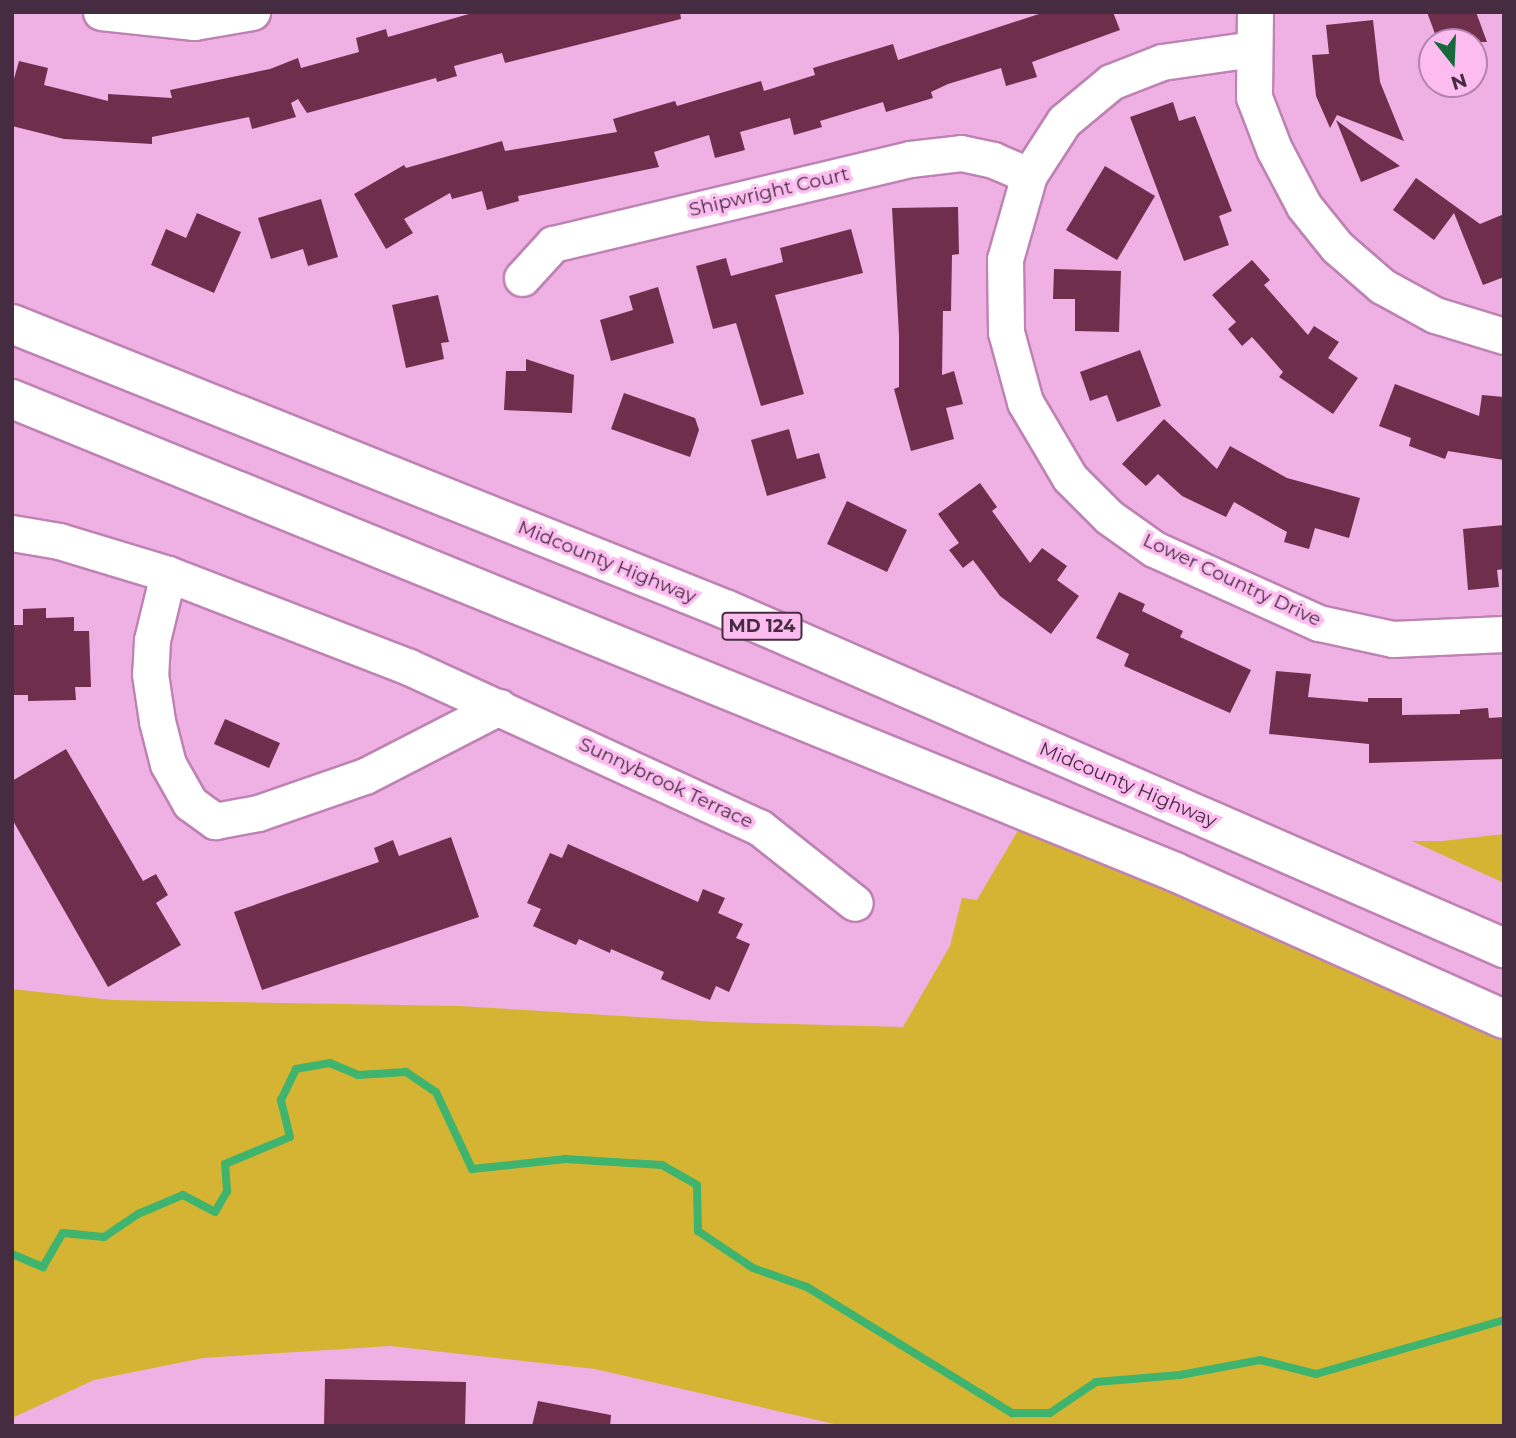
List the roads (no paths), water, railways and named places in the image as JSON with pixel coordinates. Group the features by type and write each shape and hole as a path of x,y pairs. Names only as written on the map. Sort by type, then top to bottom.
{"main road":[{"name":"Midcounty Highway","path":"12,324 724,609 1504,948"},
{"path":"12,399 1163,867 1504,1019"}],"street":[{"path":"102,12 194,22 252,12"},
{"path":"1255,12 1254,97 1274,149 1304,206 1338,247 1382,286 1435,315 1504,335"},
{"name":"Lower Country Drive","path":"1253,49 1162,62 1111,82 1063,121 1029,175 1005,259 1006,332 1025,402 1070,478 1109,517 1154,549 1319,622 1393,639 1504,634"},
{"name":"Shipwright Court","path":"522,278 553,244 910,159 961,153 993,160 1029,175"},
{"name":"Sunnybrook Terrace","path":"12,533 59,541 167,574 410,667 759,827 855,902"},
{"path":"167,574 152,640 150,674 157,722 168,764 190,803 215,821 258,813 365,776 499,707"}],"waterway":[{"path":"12,1254 43,1267 63,1233 104,1237 138,1214 183,1195 215,1212 227,1191 225,1164 290,1137 281,1100 296,1069 330,1063 358,1075 406,1072 436,1092 472,1169 565,1159 662,1165 697,1185 698,1231 753,1268 807,1287 1012,1413 1050,1413 1096,1382 1180,1375 1260,1360 1316,1374 1504,1320"}]}
